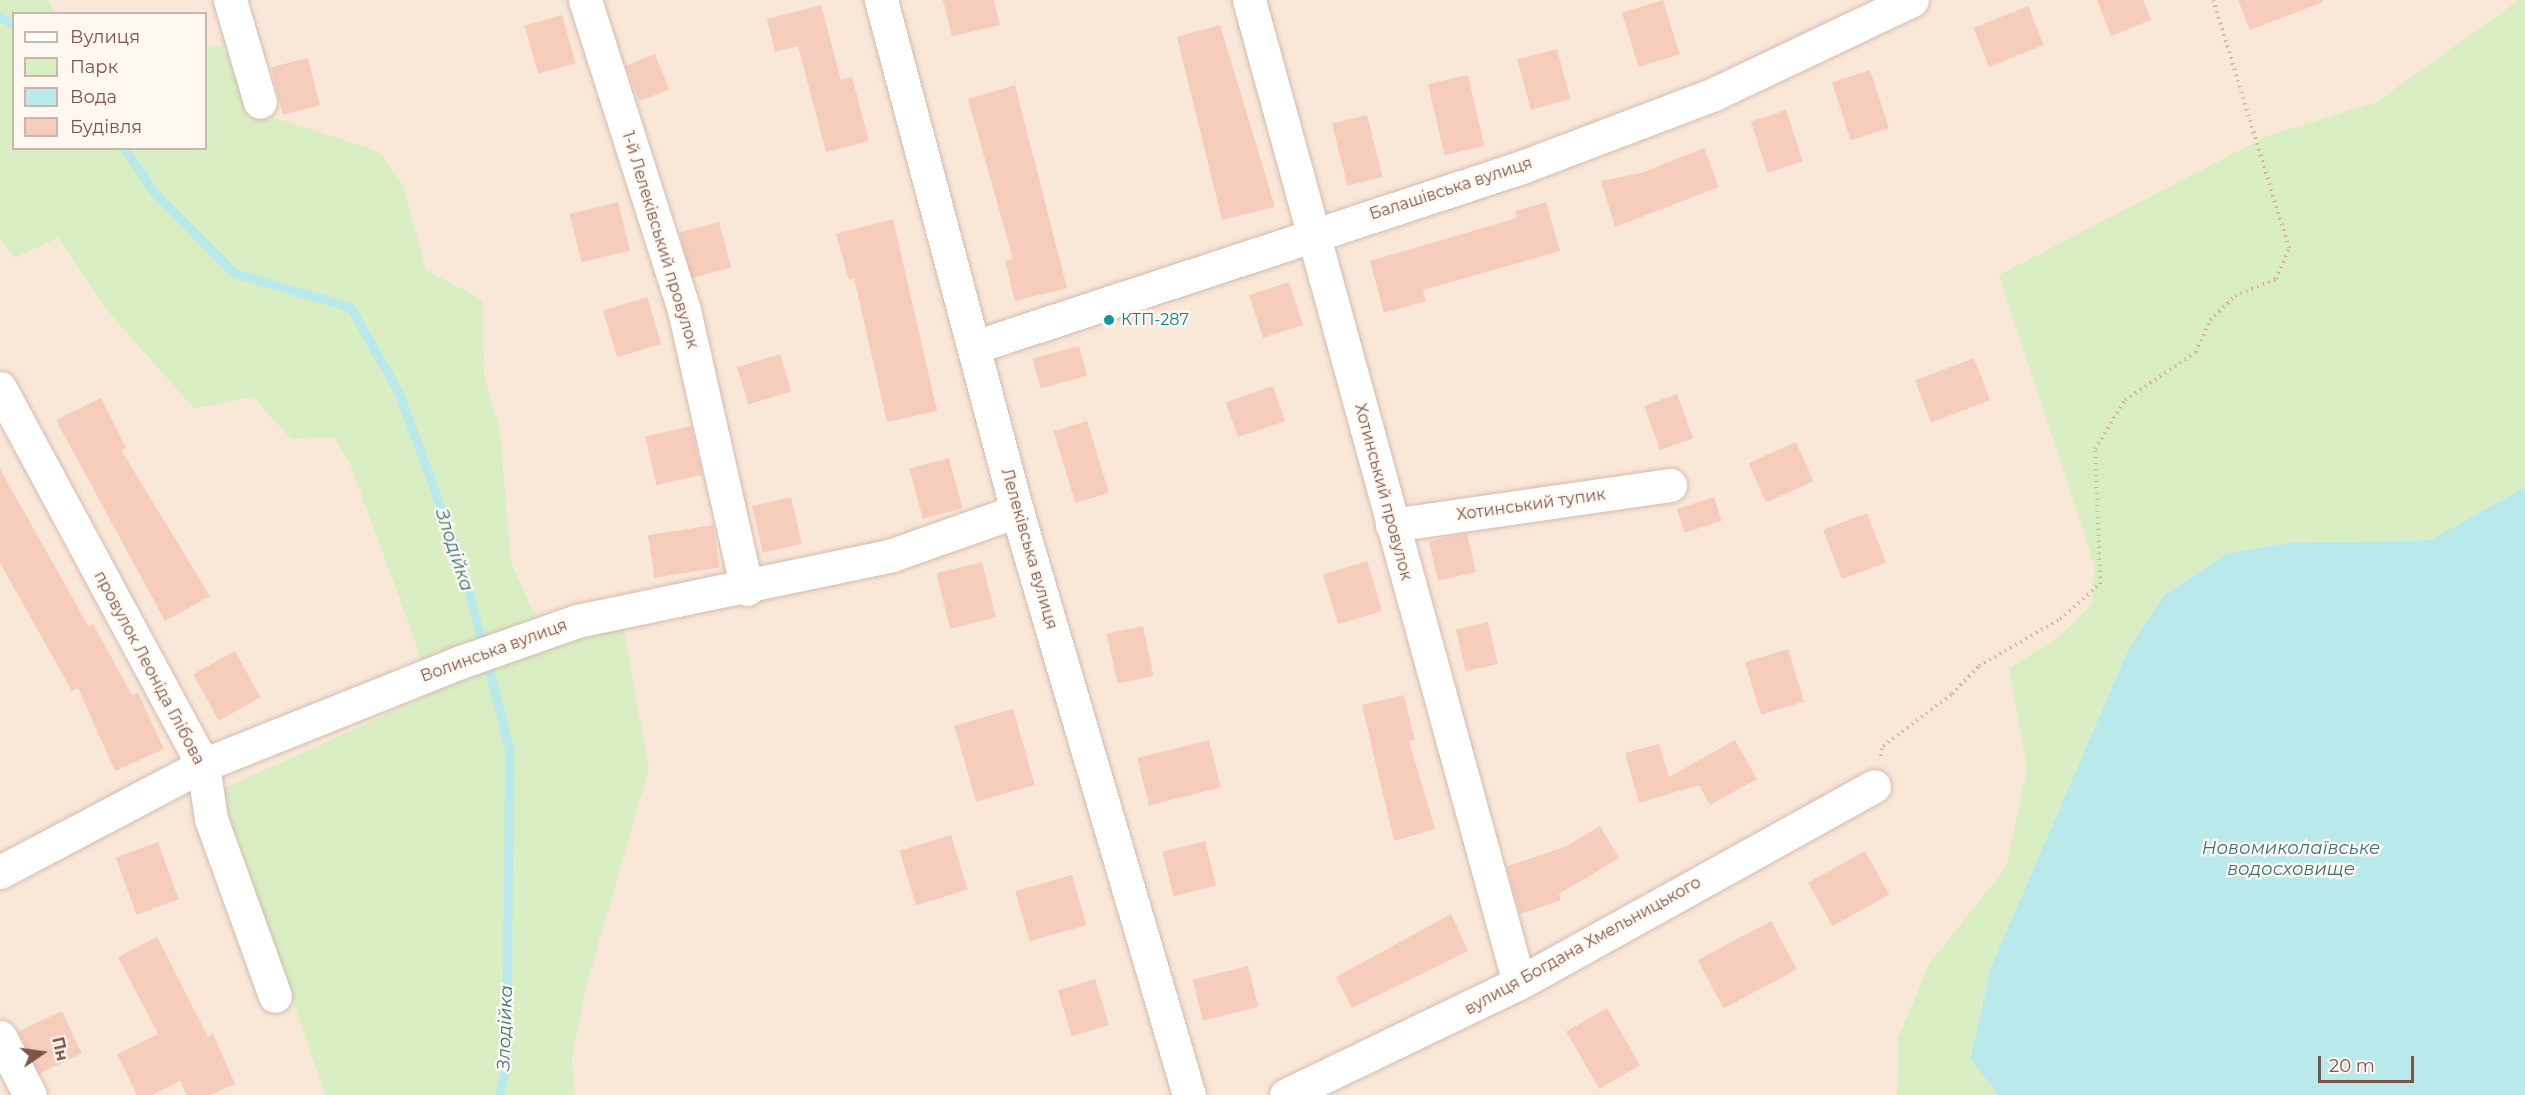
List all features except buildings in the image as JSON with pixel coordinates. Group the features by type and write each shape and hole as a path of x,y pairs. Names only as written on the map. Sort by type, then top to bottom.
{"street":[{"path":"230,0 260,102"},
{"name":"1-й Лелеківський провулок","path":"585,0 684,310 747,589"},
{"name":"Лелеківська вулиця","path":"881,0 977,346 1017,511 1189,1095"},
{"name":"Хотинський провулок","path":"1249,0 1311,233 1519,983"},
{"name":"Балашівська вулиця","path":"977,346 1311,233 1522,167 1714,94 1912,0"},
{"name":"провулок Леоніда Глібова","path":"0,388 203,765 211,819 275,996"},
{"name":"Хотинський тупик","path":"1392,525 1670,485"},
{"name":"Волинська вулиця","path":"0,872 203,765 459,663 577,621 747,589 892,555 1017,511"},
{"name":"вулиця Богдана Хмельницького","path":"1286,1095 1519,983 1874,786"},
{"path":"0,1038 30,1095"}],"path":[{"path":"1874,786 1883,746 1910,721 1952,694 1979,666 2060,619 2100,584 2095,449 2125,400 2196,352 2210,320 2235,296 2276,279 2289,248 2212,0"}],"shaded area":[{"path":"48,0 2519,0 2376,102 2267,136 2094,564 2092,604 2058,637 2009,668 2027,769 2006,867 1929,964 1898,1038 1897,1095 575,1095 572,1058 587,984 649,769 536,618 511,562 500,430 484,376 483,300 426,270 413,232 309,133 252,110 223,47 207,45 207,12 55,12"},
{"path":"57,238 104,307 194,409 253,397 291,439 334,437 350,464 420,655 427,696 220,790 325,1095 0,1095 0,239 15,258"}],"green space":[{"path":"0,0 48,0 55,12 12,12 12,150 207,150 207,45 223,47 252,110 379,152 403,185 426,270 483,300 484,376 500,430 511,562 536,618 618,598 649,769 587,984 572,1058 575,1095 325,1095 220,790 427,696 420,655 350,464 334,437 291,439 253,397 194,409 104,307 58,238 15,258 0,239"},
{"path":"2519,0 2525,0 2525,487 2430,540 2284,543 2226,554 2164,595 2128,650 1991,967 1970,1057 1998,1095 1897,1095 1898,1038 1929,964 2006,867 2027,769 2009,668 2058,637 2092,604 2094,564 1999,275 2267,136 2376,102"}],"water":[{"name":"Новомиколаївське водосховище","path":"2525,487 2525,1095 1998,1095 1970,1058 1991,967 2128,650 2164,595 2226,554 2284,543 2430,540"}],"waterway":[{"name":"Злодійка","path":"0,16 12,24"},
{"name":"Злодійка","path":"125,150 154,192 234,273 350,307 398,391 462,565 509,748 506,1067 499,1095"}],"place":[{"name":"КТП-287","path":"1109,320"}]}
